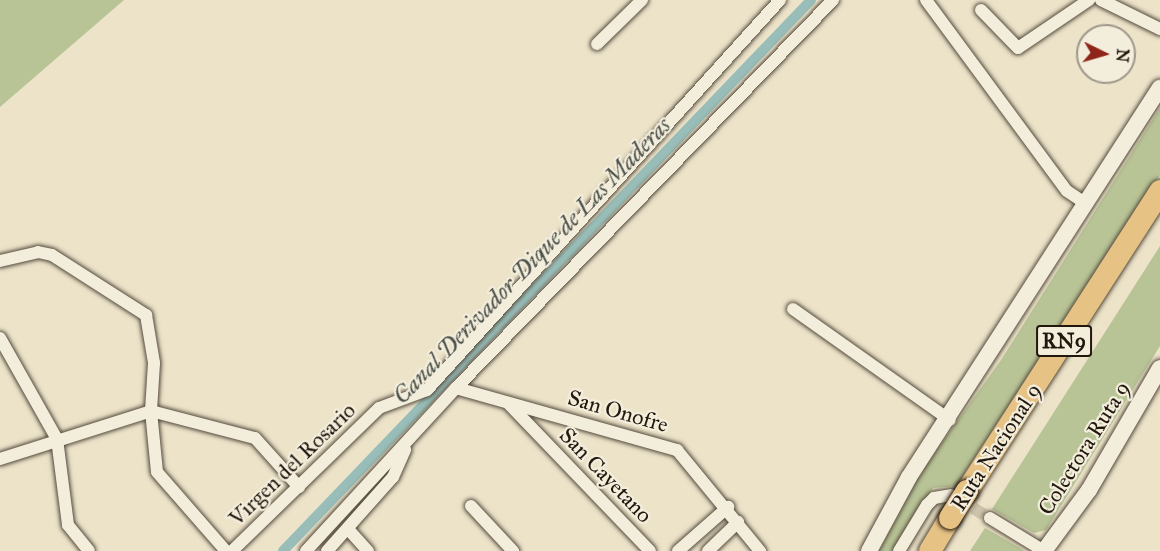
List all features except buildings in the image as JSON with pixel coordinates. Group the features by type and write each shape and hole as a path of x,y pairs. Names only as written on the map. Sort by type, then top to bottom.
{"highway":[{"name":"Ruta Nacional 9","path":"947,551 966,495 1160,191"},
{"name":"Ruta Nacional 9","path":"966,495 1160,219"},
{"name":"Ruta Nacional 9","path":"930,551 957,521"}],"street":[{"path":"597,45 642,0"},
{"name":"Virgen del Rosario","path":"232,551 380,408 427,390 780,0"},
{"path":"306,551 456,388 833,0"},
{"path":"926,0 1067,191 1085,203"},
{"path":"981,10 1017,48 1089,0"},
{"path":"1101,0 1160,29"},
{"path":"869,551 904,485 950,420 1085,203 1160,88"},
{"path":"0,261 38,252 52,255 140,308 151,331 151,411 157,472 226,551"},
{"path":"793,309 950,420"},
{"path":"0,338 57,439 68,525 89,551"},
{"name":"Colectora Ruta 9","path":"1044,551 1089,490 1160,368"},
{"name":"San Onofre","path":"456,388 677,450 728,507 760,551"},
{"name":"San Cayetano","path":"507,402 650,551"},
{"path":"0,459 151,411 260,442 299,487"},
{"path":"327,551 393,477 409,441"},
{"path":"899,551 927,505 940,495 966,495"},
{"path":"471,506 513,551"},
{"path":"678,551 728,507"},
{"path":"990,518 1044,551"},
{"path":"708,551 738,522"},
{"path":"348,530 368,551"}],"green space":[{"path":"0,0 124,0 0,107"},
{"path":"1160,108 1160,175 956,486 933,488 893,551 879,551 923,469 1001,360"},
{"path":"1160,246 1160,346 1046,530 1034,533 992,509"},
{"path":"985,528 1020,548 1024,551 970,551"}],"waterway":[{"name":"Canal Derivador Dique de Las Maderas","path":"283,551 811,0"}],"tunnel":[{"path":"958,499 990,518"}]}
